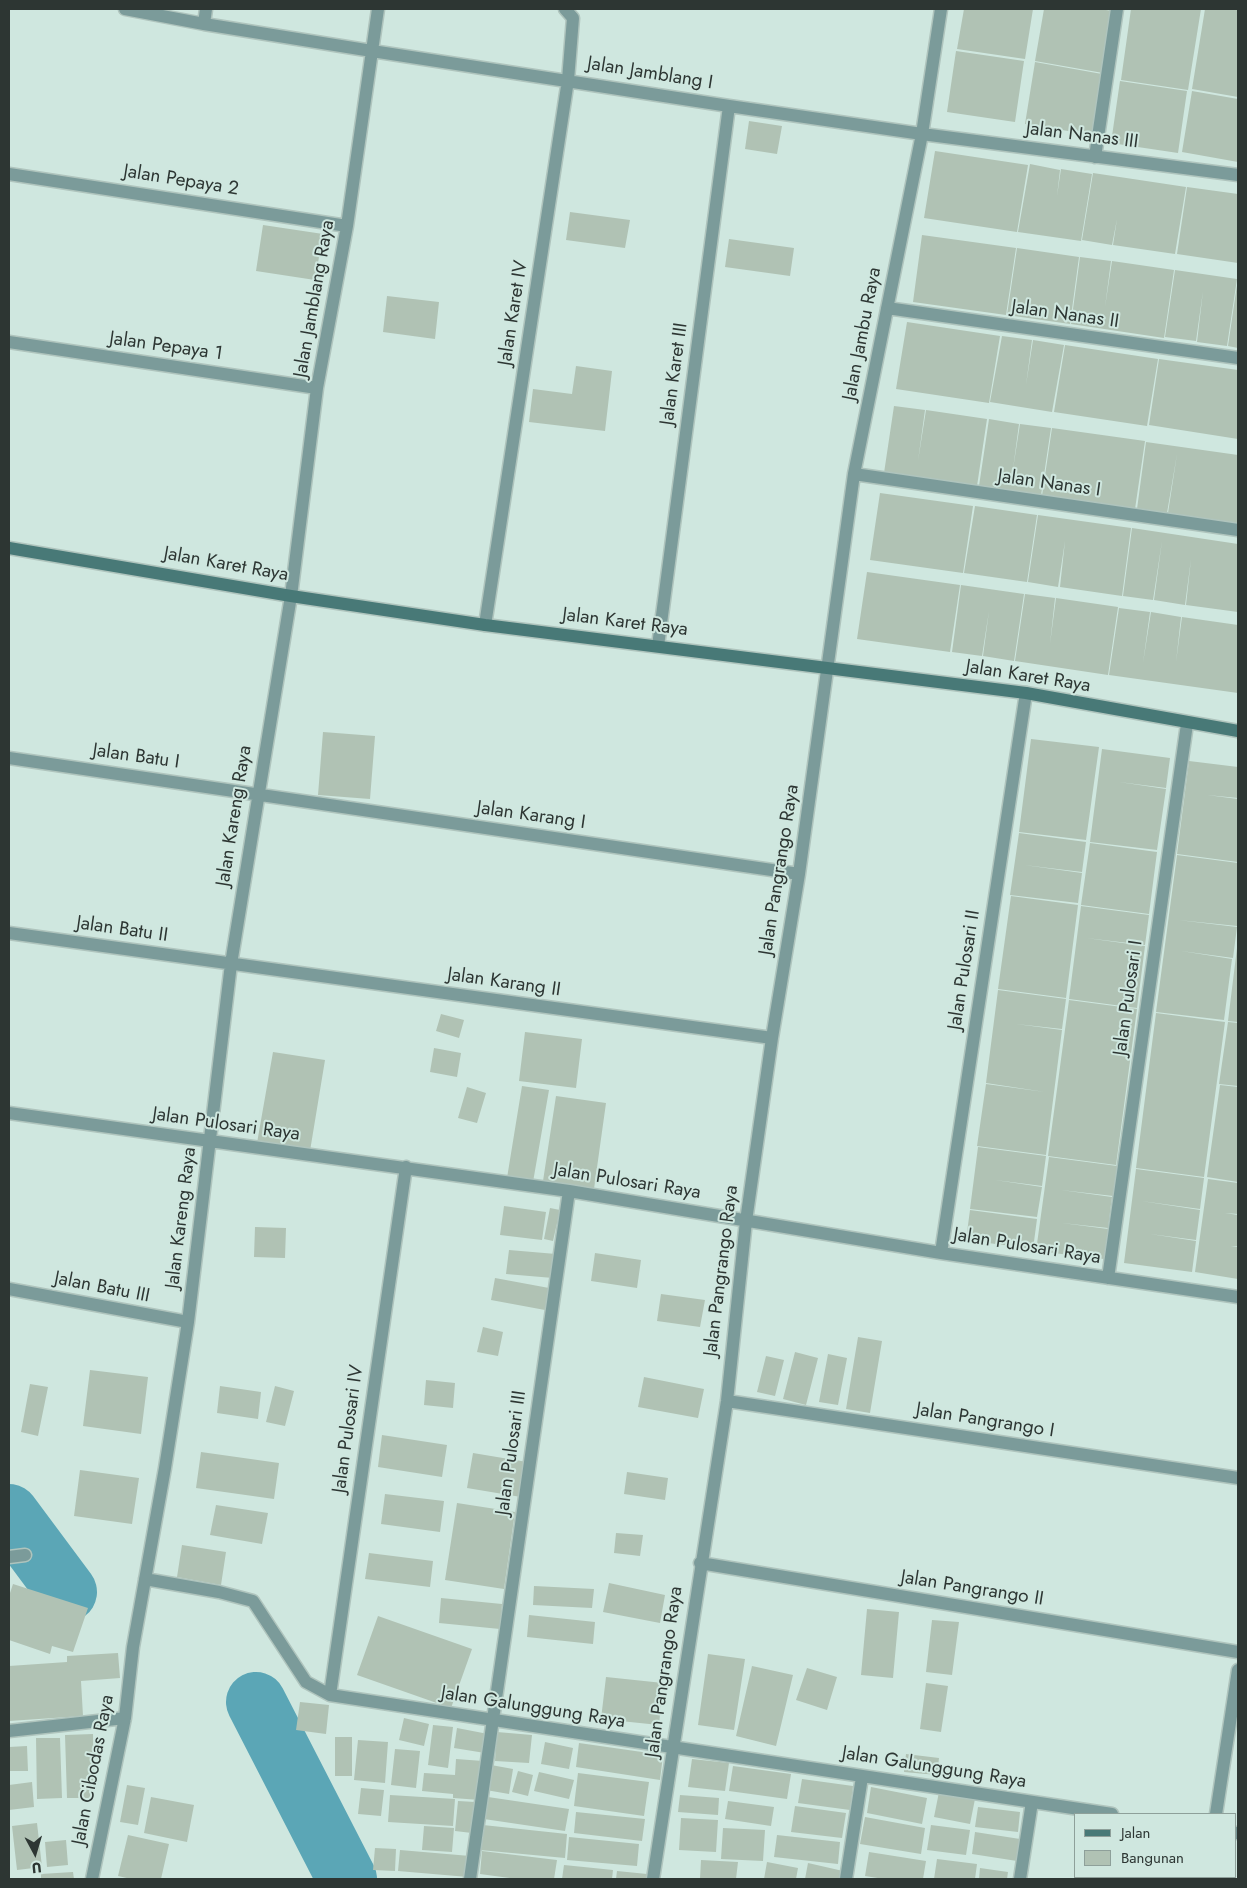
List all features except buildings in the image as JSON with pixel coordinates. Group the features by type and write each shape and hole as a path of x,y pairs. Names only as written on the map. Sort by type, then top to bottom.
{"street":[{"name":"Jalan Jamblang I","path":"125,9 204,24 372,51 922,134"},
{"path":"204,24 206,9"},
{"name":"Jalan Jamblang Raya","path":"291,596 317,388 347,226 378,9"},
{"name":"Jalan Karet IV","path":"485,625 568,80 573,18 565,9"},
{"name":"Jalan Jambu Raya","path":"828,668 854,474 922,134 941,9"},
{"path":"1095,158 1117,9"},
{"name":"Jalan Karet III","path":"658,646 729,106"},
{"name":"Jalan Nanas III","path":"922,134 1095,158 1238,175"},
{"name":"Jalan Pepaya 2","path":"9,174 347,226"},
{"name":"Jalan Nanas II","path":"887,308 1238,358"},
{"name":"Jalan Pepaya 1","path":"9,342 317,388"},
{"name":"Jalan Nanas I","path":"854,474 1238,530"},
{"name":"Jalan Karet Raya","path":"9,548 291,596 485,625 1026,693 1186,724 1238,731"},
{"name":"Jalan Kareng Raya","path":"131,1667 188,1322 231,964 257,794 291,596"},
{"name":"Jalan Pangrango Raya","path":"653,1879 700,1563 727,1401 746,1221 772,1038 799,874 828,668"},
{"name":"Jalan Pulosari II","path":"941,1253 1026,693"},
{"name":"Jalan Pulosari I","path":"1108,1278 1186,724"},
{"name":"Jalan Batu I","path":"9,758 257,794"},
{"name":"Jalan Karang I","path":"257,794 799,874"},
{"name":"Jalan Batu II","path":"9,933 231,964"},
{"name":"Jalan Karang II","path":"231,964 772,1038"},
{"name":"Jalan Pulosari Raya","path":"9,1113 569,1191 941,1253 1238,1297"},
{"name":"Jalan Pulosari IV","path":"330,1695 406,1168"},
{"name":"Jalan Pulosari III","path":"470,1879 569,1191"},
{"name":"Jalan Batu III","path":"9,1289 188,1322"},
{"name":"Jalan Pangrango I","path":"727,1401 1238,1478"},
{"path":"9,1557 25,1556"},
{"name":"Jalan Pangrango II","path":"700,1563 1238,1652"},
{"name":"Jalan Galunggung Raya","path":"145,1579 219,1592 253,1601 306,1682 330,1695 1105,1813"},
{"name":"Jalan Cibodas Raya","path":"92,1879 126,1718 131,1667"},
{"path":"1216,1813 1238,1670"},
{"path":"9,1731 126,1718"},
{"path":"846,1879 862,1777"},
{"path":"1020,1879 1032,1802"}],"waterway":[{"path":"9,1514 67,1592"},
{"path":"256,1702 347,1879"}]}
